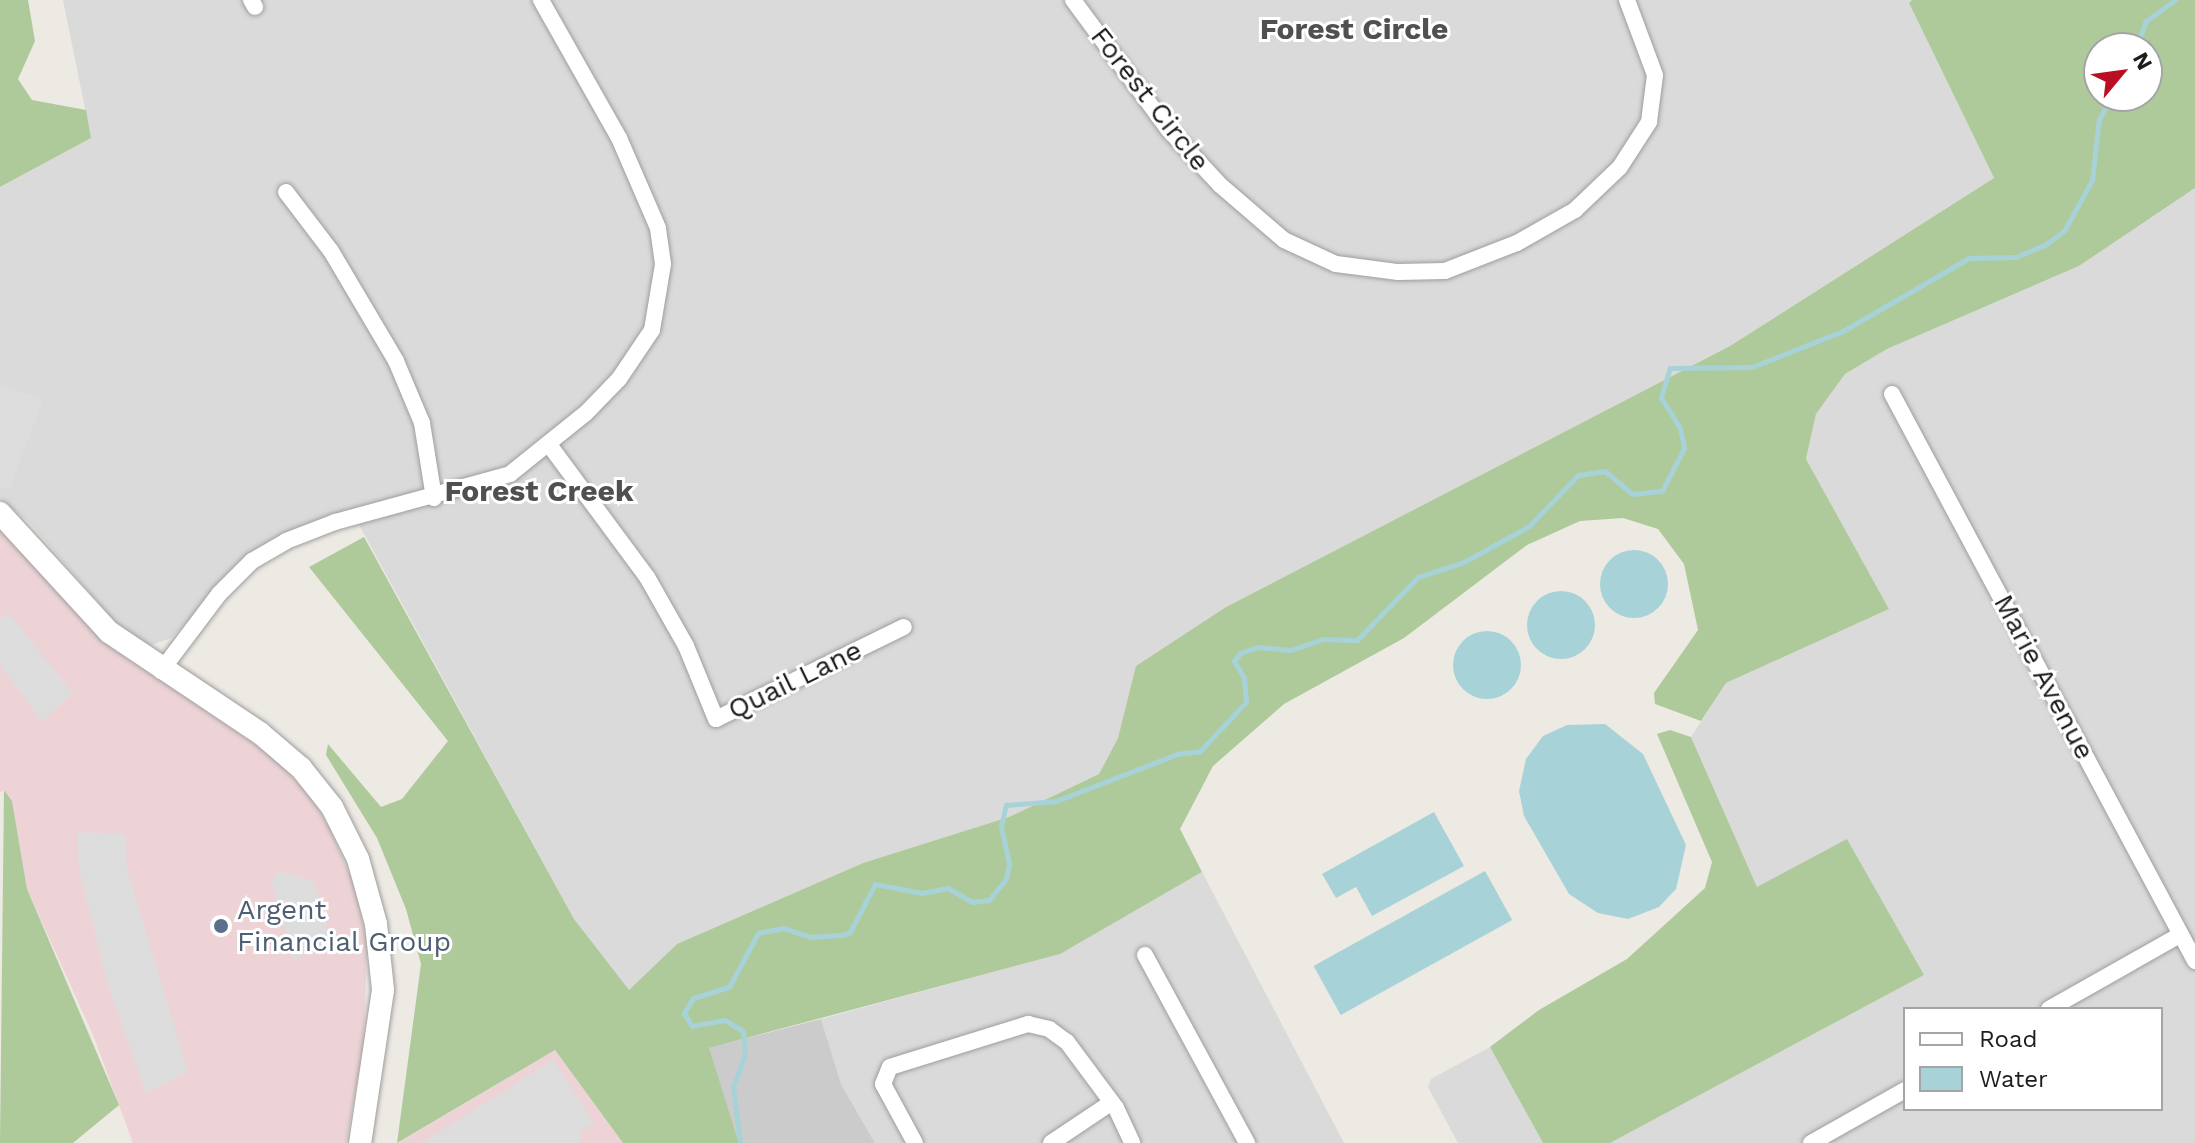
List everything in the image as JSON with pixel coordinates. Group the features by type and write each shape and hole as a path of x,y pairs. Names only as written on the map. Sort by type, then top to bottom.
{"street":[{"path":"161,671 225,586 268,550 335,522 495,480 550,446 619,379 652,330 663,264 647,194 541,0"},
{"name":"Forest Circle","path":"1073,0 1168,129 1220,185 1284,240 1336,264 1398,272 1445,271 1517,243 1575,210 1620,167 1649,122 1655,75 1627,0"},
{"path":"286,192 331,251 396,361 422,423 434,498"},
{"name":"Marie Avenue","path":"1892,394 2195,961"},
{"name":"Quail Lane","path":"550,446 647,577 686,646 716,719 904,627"},
{"path":"0,513 109,632 161,671 260,733 301,768 332,807 358,859 376,924 383,990 360,1143"},
{"path":"2053,1007 2180,935"},
{"path":"1145,955 1247,1143"},
{"path":"915,1143 883,1084 884,1074 913,1057 1007,1027 1028,1024 1049,1029 1067,1042 1112,1102 1132,1143"},
{"path":"1811,1143 1903,1091"},
{"path":"1051,1143 1112,1102"}],"shaded area":[{"path":"63,0 1912,0 1909,3 1994,178 1730,346 1226,607 1137,666 1118,738 1099,774 1009,817 863,863 677,944 628,991 574,919 352,512 284,533 262,547 171,638 151,645 139,643 117,624 29,522 0,499 0,187 91,138"},
{"path":"2195,188 2195,1143 1610,1143 1924,975 1757,887 1691,737 1726,683 1889,609 1806,459 1816,414 1845,374 1887,349 2079,266"},
{"path":"0,384 43,400 9,490 0,487"},
{"path":"0,526 110,647 272,756 312,798 331,831 355,887 367,941 364,1043 346,1143 133,1143 93,1035 27,889 12,801 4,790 0,792"},
{"path":"9,614 73,693 42,722 0,665 0,618"},
{"path":"77,832 125,834 127,869 188,1072 146,1093 108,985 79,869"},
{"path":"278,871 314,881 331,943 318,938 294,963 272,883"},
{"path":"1202,872 1344,1143 875,1143 841,1084 821,1019 1059,954"},
{"path":"821,1019 841,1084 875,1143 739,1143 708,1048"},
{"path":"1490,1047 1543,1143 1458,1143 1428,1087 1431,1079"},
{"path":"555,1050 623,1143 398,1143"},
{"path":"553,1060 595,1123 580,1131 582,1143 422,1143"}],"green space":[{"path":"0,0 28,0 35,41 18,79 32,100 86,110 91,138 0,187"},
{"path":"1912,0 2195,0 2195,188 2079,266 1887,349 1845,374 1816,414 1806,459 1889,609 1726,683 1701,721 1655,704 1654,693 1698,630 1684,564 1658,529 1623,518 1580,521 1527,545 1404,638 1284,704 1213,766 1180,829 1202,872 1060,954 709,1048 739,1143 623,1143 555,1050 397,1143 421,964 406,909 377,838 326,755 328,744 381,807 402,799 448,741 309,567 364,537 574,919 629,990 677,944 863,863 1009,817 1099,774 1118,738 1136,666 1226,607 1730,346 1994,178 1909,3"},
{"path":"1670,730 1691,737 1757,887 1847,839 1924,975 1610,1143 1543,1143 1490,1047 1539,1010 1627,959 1705,888 1712,862 1657,734"},
{"path":"4,790 12,801 27,889 119,1105 73,1143 0,1143"}],"water":[{"path":"1634,550 1658,560 1668,584 1658,608 1634,618 1610,608 1600,584 1610,560"},
{"path":"1561,591 1585,601 1595,625 1585,649 1561,659 1537,649 1527,625 1537,601"},
{"path":"1487,631 1511,641 1521,665 1511,689 1487,699 1463,689 1453,665 1463,641"},
{"path":"1605,724 1643,754 1686,845 1676,889 1659,907 1628,919 1598,913 1569,894 1524,816 1519,791 1526,759 1543,736 1567,725"},
{"path":"1434,812 1464,866 1372,916 1356,887 1336,898 1322,874"},
{"path":"1485,871 1512,920 1341,1015 1314,966"}],"waterway":[{"path":"2142,32 2146,21 2175,0"},
{"path":"740,1143 733,1087 745,1054 743,1031 725,1020 692,1026 684,1013 693,998 729,987 758,933 783,928 811,937 843,935 850,932 875,884 922,893 948,888 972,902 989,900 1006,879 1009,864 1001,826 1006,805 1056,801 1177,754 1200,751 1246,702 1244,678 1234,661 1240,653 1257,647 1291,650 1323,639 1357,640 1418,577 1464,562 1529,526 1578,475 1605,471 1632,494 1662,491 1684,448 1680,428 1661,397 1670,368 1752,367 1843,331 1969,258 2016,257 2046,244 2064,231 2092,180 2099,119 2103,112"}],"place":[{"name":"Argent Financial Group","path":"221,926"}],"district":[{"name":"Forest Circle","path":"1354,29"},
{"name":"Forest Creek","path":"539,491"}]}
